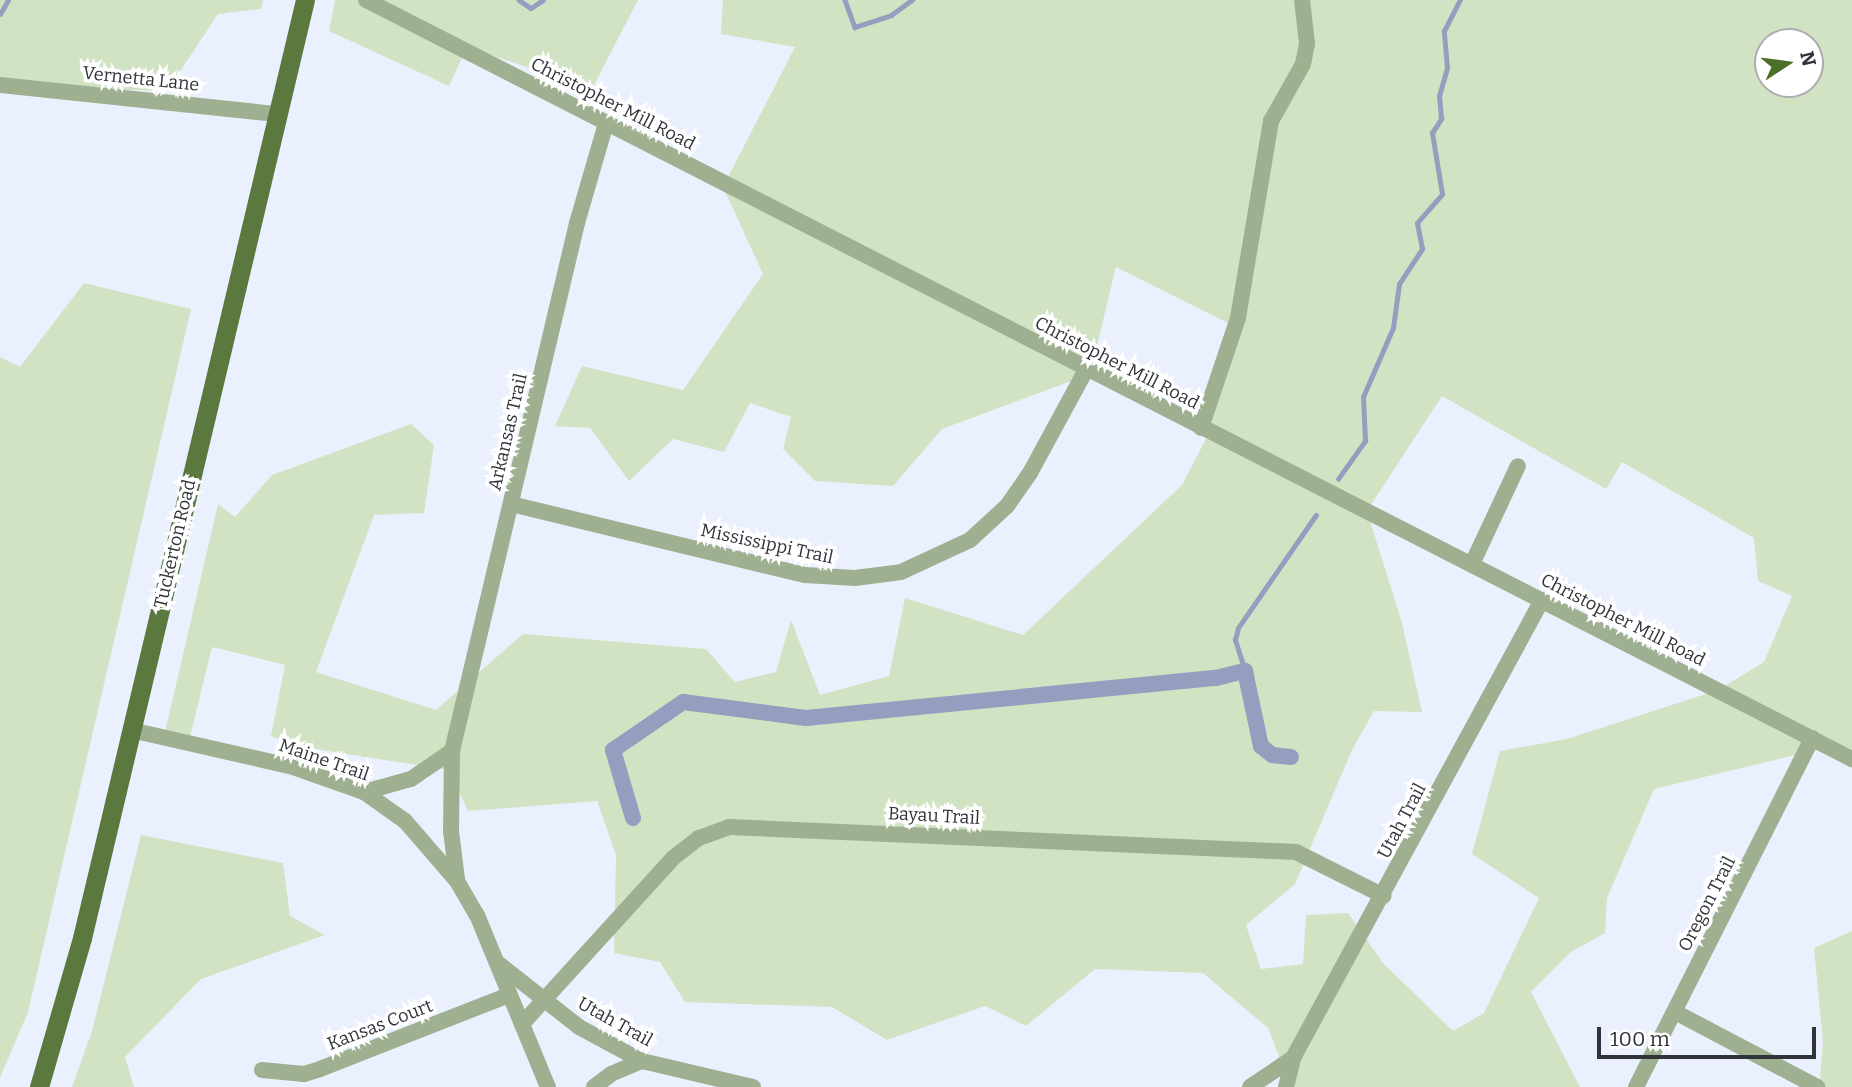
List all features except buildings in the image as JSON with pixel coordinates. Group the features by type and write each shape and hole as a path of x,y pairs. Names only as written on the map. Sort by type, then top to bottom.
{"main road":[{"name":"Tuckerton Road","path":"39,1087 60,1025 305,0"}],"street":[{"name":"Christopher Mill Road","path":"366,0 1852,759"},
{"path":"1201,428 1238,318 1271,121 1303,64 1307,43 1302,0"},
{"name":"Vernetta Lane","path":"0,85 277,114"},
{"name":"Arkansas Trail","path":"457,881 451,831 452,751 510,504 606,122"},
{"name":"Mississippi Trail","path":"510,504 805,575 856,578 901,572 970,540 1007,506 1030,473 1087,368"},
{"path":"1472,565 1518,466"},
{"name":"Utah Trail","path":"1286,1087 1293,1058 1384,896 1542,600"},
{"name":"Maine Trail","path":"131,730 279,762 364,792 405,821 457,881 499,964 509,995 548,1087"},
{"name":"Oregon Trail","path":"1636,1087 1812,738"},
{"path":"364,792 411,779 452,751"},
{"name":"Bayau Trail","path":"544,1001 673,858 699,838 730,827 1296,852 1384,896"},
{"name":"Utah Trail","path":"499,964 579,1027 642,1061 753,1087"},
{"name":"Kansas Court","path":"262,1070 304,1074 509,995"},
{"path":"522,1024 544,1001"},
{"path":"1675,1012 1817,1087"},
{"name":"Utah Trail","path":"1250,1087 1293,1058"},
{"path":"594,1087 611,1074 642,1061"}],"green space":[{"path":"0,0 263,0 261,9 218,14 167,91 29,87 0,78"},
{"path":"335,0 638,0 592,89 467,47 449,86 329,31"},
{"path":"723,0 1852,0 1852,759 1829,747 1654,789 1607,898 1605,933 1571,952 1531,992 1580,1087 1291,1087 1268,1028 1203,973 1095,969 1026,1026 985,1006 887,1040 832,1007 685,1002 660,962 614,953 616,855 597,801 468,811 449,770 302,747 271,736 285,665 212,647 187,749 162,745 218,504 235,517 272,475 411,424 434,445 424,513 374,515 316,672 436,710 523,634 706,649 735,682 776,672 791,620 820,695 889,676 905,598 1023,635 1182,485 1208,435 1234,326 1116,267 1090,374 942,429 893,486 815,481 783,449 791,417 750,403 724,452 673,439 629,481 590,428 555,426 582,366 683,390 763,274 723,187 795,47 721,34","holes":["1442,396 1606,489 1622,462 1754,538 1758,581 1792,596 1764,662 1718,690 1567,739 1500,751 1472,854 1539,898 1484,1013 1453,1031 1383,963 1348,913 1306,915 1303,964 1261,969 1246,925 1295,884 1352,750 1374,711 1422,712 1402,623 1367,511"]},
{"path":"84,283 191,309 28,1012 0,1078 0,357 20,367"},
{"path":"141,835 283,863 290,916 325,935 201,979 125,1057 134,1087 72,1087 92,1031"},
{"path":"1852,931 1852,1087 1819,1087 1823,1042 1814,948"}],"waterway":[{"path":"0,14 8,0"},
{"path":"519,0 531,8 543,0"},
{"path":"845,0 855,27 891,15 912,0"},
{"path":"1338,479 1365,441 1363,397 1393,328 1399,284 1422,249 1417,223 1442,194 1432,133 1441,119 1439,96 1447,68 1444,31 1460,0"},
{"path":"1245,671 1235,640 1238,628 1316,515"},
{"path":"633,818 613,750 683,702 806,718 1216,678 1245,671 1261,746 1272,755 1291,757"}]}
